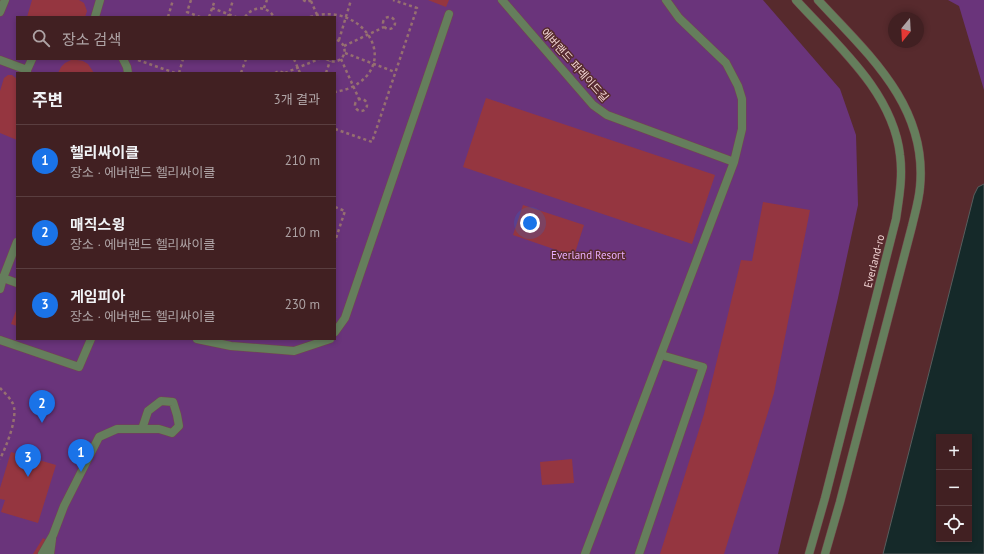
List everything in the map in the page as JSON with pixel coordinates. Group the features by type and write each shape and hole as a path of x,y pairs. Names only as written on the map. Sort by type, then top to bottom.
{"street":[{"path":"0,12 5,0"},
{"path":"95,16 100,0"},
{"name":"에버랜드 퍼레이드길","path":"502,0 593,105 607,115 734,162"},
{"path":"585,554 734,162 742,129 742,99 738,86 726,63 679,18 666,0"},
{"name":"Everland-ro","path":"796,0 861,71 876,90 893,124 900,155 901,172 896,219 810,554"},
{"path":"818,0 870,56 896,91 907,109 913,124 919,155 920,172 920,187 912,226 825,554"},
{"path":"336,331 345,318 449,14"},
{"path":"0,60 27,72 32,60"},
{"path":"123,60 127,67 128,72"},
{"path":"0,289 2,278 16,244"},
{"path":"2,278 16,283"},
{"path":"0,340 79,367 91,340"},
{"path":"202,340 231,346 294,351 327,340"},
{"path":"639,554 703,368 661,355"},
{"path":"42,554 53,535 64,506 99,437 117,429 142,429 159,429 172,433 179,426 173,402 160,401 148,411 142,429"},
{"path":"50,554 53,535"}],"path":[{"path":"168,16 173,0"},
{"path":"191,0 187,12 196,16"},
{"path":"209,16 214,0"},
{"path":"212,8 228,16 233,0"},
{"path":"264,8 266,0"},
{"path":"304,0 307,2 312,1 316,14"},
{"path":"339,40 351,0"},
{"path":"336,129 372,142 417,8 393,0"},
{"path":"246,16 253,9 264,8 273,16"},
{"path":"341,10 354,15"},
{"path":"312,16 322,11"},
{"path":"344,46 384,27 388,29 394,27 396,23 394,19 389,16 385,18 383,21 384,27"},
{"path":"336,92 349,89 361,81 370,70 375,57 374,43 369,29"},
{"path":"326,72 330,61 337,61 341,59 345,53 344,46 339,40 336,39"},
{"path":"345,53 395,72"},
{"path":"341,59 359,99"},
{"path":"137,60 172,72"},
{"path":"179,72 183,60"},
{"path":"242,72 246,60"},
{"path":"294,60 299,72"},
{"path":"287,72 317,60"},
{"path":"359,99 363,99 367,103 366,110 362,112 358,111 354,106 359,99"},
{"path":"336,207 345,211 336,238"},
{"path":"0,388 13,403 14,422 0,459"}],"green space":[{"name":"Everland Resort","path":"0,0 763,0 840,89 856,135 858,205 838,298 778,554 0,554"},
{"path":"948,0 984,0 984,90 959,6"}],"water":[{"path":"984,184 984,554 883,554 974,195 978,187"}],"building":[{"path":"32,0 79,0 84,3 87,11 85,16 27,16"},
{"path":"428,0 449,0 446,7"},
{"path":"71,60 83,61 88,64 93,72 58,72 65,63"},
{"path":"8,75 12,75 16,78 16,140 0,133 0,91 4,78"},
{"path":"486,98 715,175 692,244 463,167"},
{"path":"763,202 810,210 774,393 724,554 660,554 704,414 741,260 752,261"},
{"path":"523,205 584,225 574,256 513,235"},
{"path":"16,311 16,326 11,324"},
{"path":"11,452 56,465 38,523 1,512 5,500 0,499 0,488"},
{"path":"572,459 574,483 542,485 540,462"},
{"path":"43,538 53,544 47,554 33,554"}],"place":[{"name":"매직스윙","path":"42,423"},
{"name":"헬리싸이클","path":"81,472"},
{"name":"게임피아","path":"28,477"}]}
